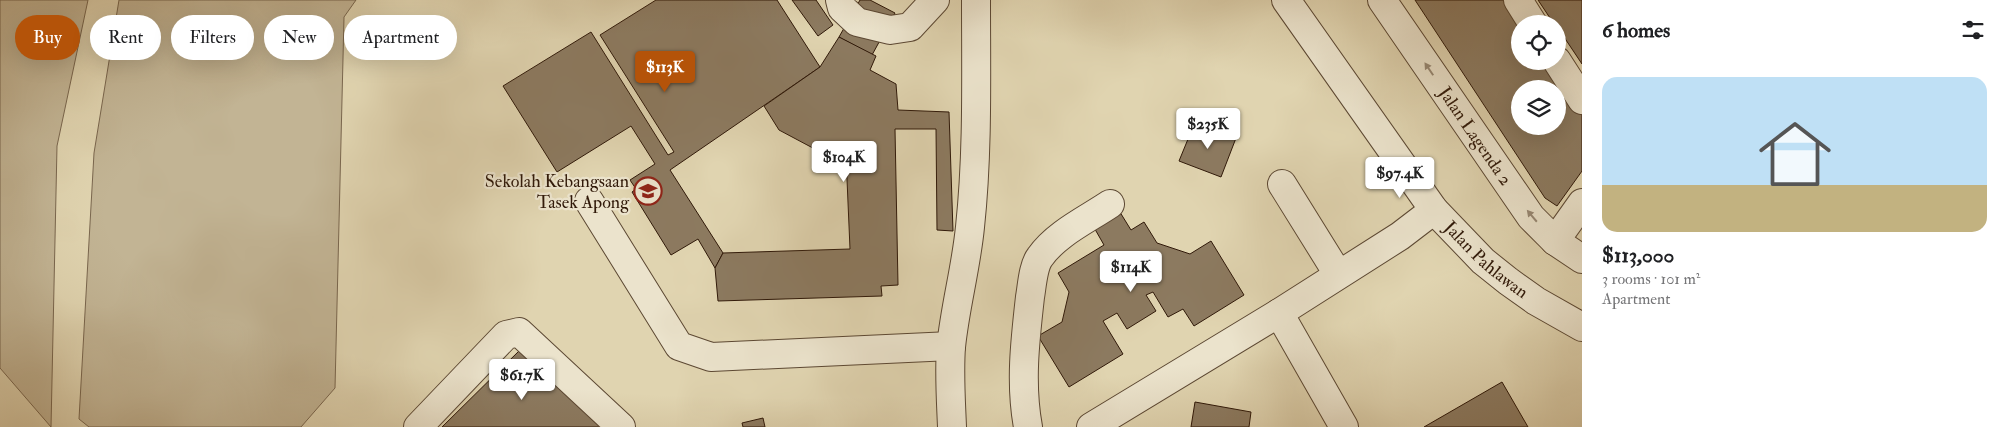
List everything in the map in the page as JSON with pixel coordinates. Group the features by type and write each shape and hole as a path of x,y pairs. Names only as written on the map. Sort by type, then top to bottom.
{"street":[{"path":"840,0 842,8 858,22 890,30 910,27 935,0"},
{"path":"952,427 951,346 970,229 976,141 976,0"},
{"name":"Jalan Pahlawan","path":"1286,0 1434,210 1483,260 1508,281 1536,301 1582,327"},
{"name":"Jalan Lagenda 2","path":"1382,0 1531,217 1555,241 1582,259"},
{"path":"1518,0 1527,15"},
{"path":"1563,70 1582,100"},
{"path":"1282,184 1338,274"},
{"path":"589,201 679,346 711,357 951,346"},
{"path":"1555,241 1582,203"},
{"path":"1028,427 1025,407 1024,349 1032,284 1038,258 1056,239 1110,204"},
{"path":"1091,427 1279,314 1338,274 1400,236 1434,210"},
{"path":"1279,314 1344,427"},
{"path":"418,427 506,334 519,332 621,427"}],"shaded area":[{"path":"0,0 88,0 80,38 80,15 15,15 15,60 75,60 57,146 51,427 0,368"},
{"path":"119,0 356,0 344,15 335,388 301,427 89,427 79,419 94,153 109,60 161,60 161,15 117,15"}],"building":[{"path":"656,0 777,0 820,67 670,170 723,253 715,268 698,239 671,255 632,192 636,189 630,180 655,164 631,126 557,172 503,86 591,32 668,155 674,152 600,35"},
{"path":"792,0 816,0 833,25 818,36"},
{"path":"860,0 870,0 895,13 872,55 839,37"},
{"path":"1415,0 1514,0 1518,15 1511,15 1511,70 1560,70 1582,105 1582,171 1557,206 1545,198"},
{"path":"1538,0 1582,0 1582,64 1566,40 1566,15 1548,15"},
{"path":"839,37 876,56 870,70 896,84 898,110 949,112 953,231 937,230 936,129 895,129 898,285 881,286 882,296 718,301 715,268 723,253 850,249 846,156 826,155 779,130 764,106 820,67"},
{"path":"1195,122 1236,138 1221,177 1179,161"},
{"path":"1118,209 1131,230 1144,222 1157,243 1190,254 1211,241 1244,295 1194,326 1183,309 1168,317 1153,292 1146,295 1156,311 1127,329 1117,313 1103,321 1123,354 1069,387 1038,336 1062,322 1069,292 1058,273 1104,245 1092,224"},
{"path":"522,348 601,427 442,427"},
{"path":"1502,382 1528,427 1424,427"},
{"path":"1195,402 1251,412 1249,427 1191,427"},
{"path":"763,418 765,427 743,427 742,423"}],"place":[{"name":"Sekolah Kebangsaan Tasek Apong","path":"648,191"}]}
